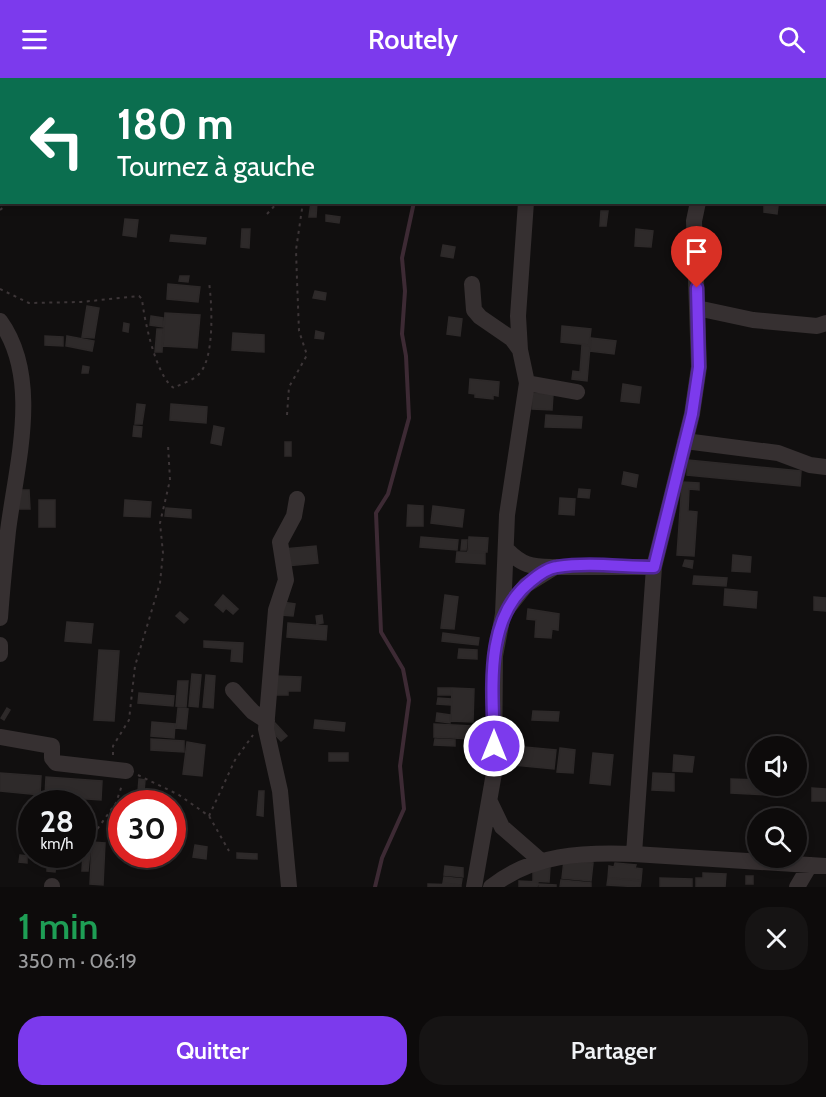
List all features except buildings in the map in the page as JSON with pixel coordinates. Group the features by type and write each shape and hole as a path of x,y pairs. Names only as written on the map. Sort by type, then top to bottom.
{"street":[{"path":"474,887 494,773 495,656 503,614 507,514 527,383 520,350 518,316 526,204"},
{"path":"634,854 654,567 685,441 699,367 694,221 698,204"},
{"path":"472,284 474,310 480,317 506,333 520,350"},
{"path":"698,308 753,320 817,326 826,323"},
{"path":"0,321 12,347 24,396 19,465 8,530 0,618"},
{"path":"527,383 577,392"},
{"path":"685,441 778,453 810,465 826,467"},
{"path":"289,887 281,801 266,725 276,610 286,580 280,542 294,516 297,499"},
{"path":"507,550 520,562 530,567 654,567"},
{"path":"503,614 526,585 555,567"},
{"path":"0,645 0,654"},
{"path":"233,690 266,725"},
{"path":"0,736 52,746 52,758 56,763 121,765"},
{"path":"490,802 502,827 541,861"},
{"path":"491,887 520,867 584,854 634,854 818,866"},
{"path":"797,887 818,866"}],"path":[{"path":"267,214 276,204"},
{"path":"287,415 289,387 307,355 300,337 296,250 303,204"},
{"path":"0,289 11,296 38,303 140,296 151,346 168,383 174,387 198,375 206,362 212,314 209,282"},
{"path":"96,831 116,803 121,765 113,746 129,720 135,666 160,583 163,553 160,523 170,480 168,445"},
{"path":"209,816 243,746 266,725"},
{"path":"121,765 148,778 209,816 229,851"}],"waterway":[{"path":"375,887 382,858 404,809 400,766 409,700 403,669 381,632 376,513 388,494 409,418 406,356 402,334 405,291 402,258 414,204"}],"route":[{"path":"494,746 495,656 503,614 517,594 538,575 555,567 654,567 692,414 699,367 697,288"}]}
